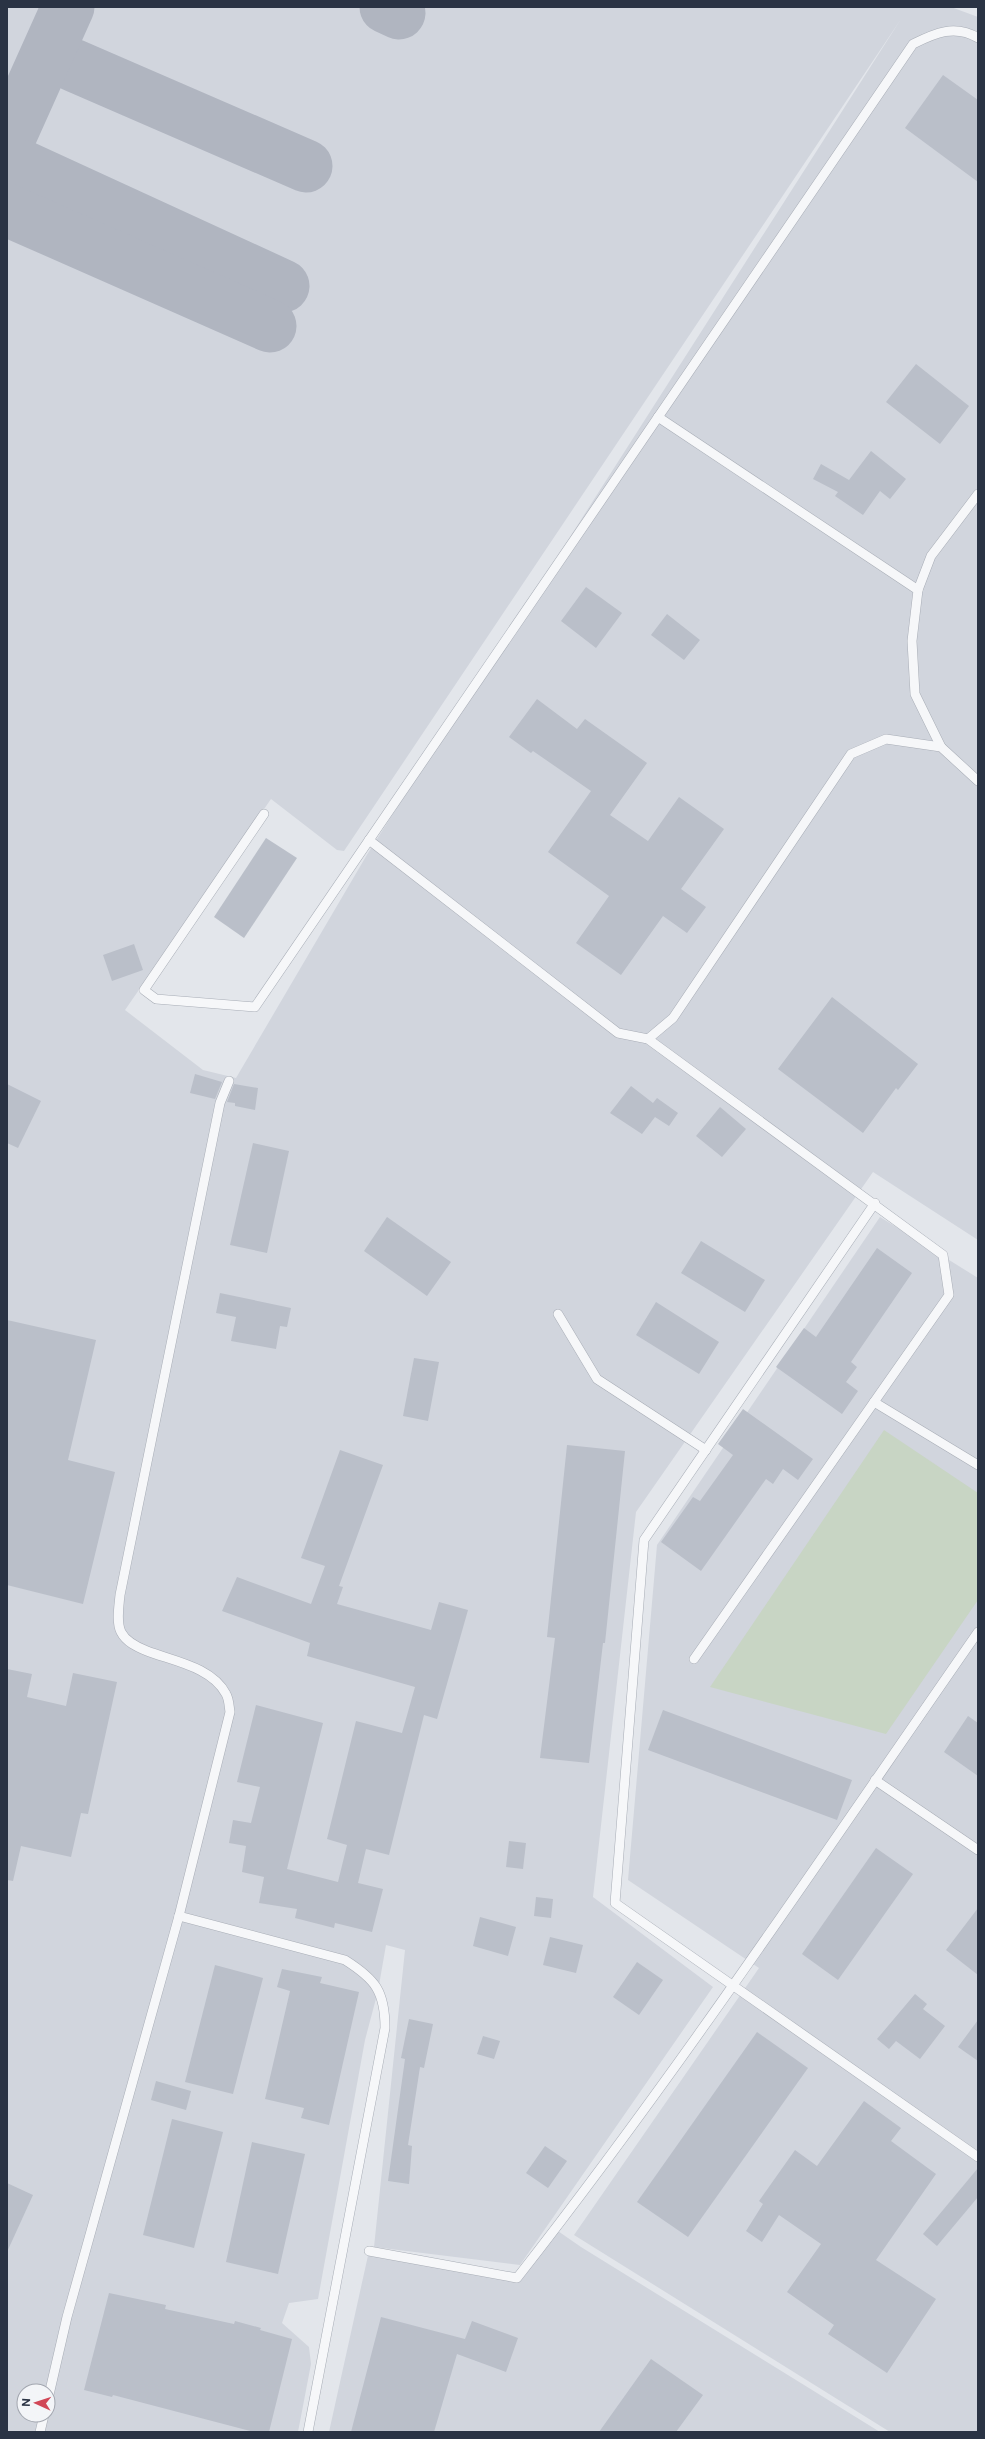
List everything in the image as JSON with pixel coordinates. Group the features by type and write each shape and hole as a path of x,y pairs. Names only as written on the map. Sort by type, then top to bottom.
{"lane":[{"path":"264,814 144,990 156,999 255,1007 913,44 937,32 955,30 970,33 978,38"},
{"path":"658,417 918,590"},
{"path":"978,494 931,556 918,590 912,642 915,694 941,747 978,781"},
{"path":"648,1039 673,1018 851,754 886,739 941,747"},
{"path":"369,840 618,1033 648,1039 943,1255 948,1295 694,1659"},
{"path":"52,2383 67,2317 179,1916 230,1712 227,1695 217,1680 204,1672 140,1648 127,1641 120,1631 118,1618 120,1595 220,1104 229,1081"},
{"path":"874,1203 644,1540 614,1903 978,2157"},
{"path":"558,1314 597,1379 706,1450"},
{"path":"874,1402 978,1465"},
{"path":"369,2251 517,2278 555,2229 732,1986 978,1632"},
{"path":"875,1780 978,1850"},
{"path":"179,1916 345,1960 367,1974 378,1991 385,2008 385,2028 308,2432"}],"shaded area":[{"path":"7,7 951,7 978,17 978,1240 873,1172 636,1512 593,1897 713,1987 520,2265 374,2247 405,1950 386,1945 378,1991 365,2040 318,2299 289,2303 282,2323 309,2347 311,2364 298,2432 7,2432","holes":["901,19 368,853 236,1078 203,1070 125,1010 271,799 337,850 344,851"]},
{"path":"880,1217 978,1278 978,2432 890,2432 574,2235 759,1968 628,1880 657,1545"},
{"path":"555,2229 581,2247 880,2432 329,2432 369,2251 517,2278"}],"green space":[{"path":"884,1430 978,1493 978,1600 886,1734 710,1687"}],"building":[{"path":"943,75 978,100 978,182 905,128"},
{"path":"916,364 969,406 940,444 886,402"},
{"path":"871,451 906,479 890,499 880,491 863,515 835,496 838,492 813,479 821,464 849,480"},
{"path":"586,587 622,613 596,648 561,621"},
{"path":"667,614 700,640 684,660 651,635"},
{"path":"537,699 577,729 585,719 647,763 610,815 648,841 679,797 724,829 681,889 706,907 687,933 663,916 621,975 576,943 609,896 548,852 591,791 533,751 531,753 509,737"},
{"path":"266,838 297,858 244,938 214,917"},
{"path":"134,944 143,970 112,981 103,955"},
{"path":"832,997 918,1064 898,1090 896,1088 863,1133 778,1069"},
{"path":"195,1074 222,1082 215,1099 190,1093"},
{"path":"7,1084 41,1101 18,1148 7,1143"},
{"path":"234,1084 258,1088 255,1110 235,1106 235,1103 227,1102"},
{"path":"631,1086 653,1103 657,1098 678,1113 669,1126 655,1117 642,1134 610,1113"},
{"path":"720,1107 746,1129 722,1157 696,1136"},
{"path":"253,1143 289,1151 267,1253 230,1245"},
{"path":"387,1217 451,1262 427,1296 364,1251"},
{"path":"701,1241 765,1280 745,1312 681,1273"},
{"path":"877,1248 912,1273 851,1362 857,1367 846,1382 858,1391 842,1414 776,1367 804,1328 816,1337"},
{"path":"220,1293 291,1308 287,1327 280,1326 276,1349 231,1341 236,1317 216,1313"},
{"path":"656,1302 719,1342 699,1374 636,1335"},
{"path":"7,1320 96,1340 68,1460 115,1472 83,1604 7,1585"},
{"path":"414,1358 439,1362 428,1421 403,1416"},
{"path":"743,1409 813,1459 798,1480 783,1469 773,1484 766,1479 701,1571 661,1542 693,1497 700,1501 733,1455 718,1444"},
{"path":"567,1445 625,1451 605,1643 603,1643 589,1763 540,1758 555,1638 547,1637"},
{"path":"340,1450 383,1465 339,1586 343,1587 337,1604 431,1630 439,1602 468,1610 437,1719 424,1715 389,1855 366,1849 358,1883 383,1889 372,1932 335,1923 334,1928 295,1918 297,1909 259,1903 264,1877 242,1872 246,1846 229,1843 233,1820 251,1823 260,1787 237,1782 256,1705 323,1723 287,1869 338,1882 347,1845 327,1839 356,1721 402,1733 415,1687 307,1656 310,1643 222,1611 237,1577 311,1604 325,1566 301,1558"},
{"path":"7,1669 32,1674 27,1697 66,1706 73,1673 117,1682 88,1814 81,1813 71,1857 21,1846 13,1881 7,1880"},
{"path":"663,1710 852,1780 837,1820 648,1750"},
{"path":"968,1716 978,1723 978,1776 944,1752"},
{"path":"509,1841 526,1843 523,1869 506,1867"},
{"path":"876,1848 913,1874 838,1980 802,1954"},
{"path":"536,1897 553,1899 551,1918 534,1916"},
{"path":"978,1908 978,1975 946,1950"},
{"path":"480,1917 516,1927 508,1956 473,1946"},
{"path":"550,1937 583,1945 576,1973 543,1965"},
{"path":"637,1962 663,1980 639,2015 613,1997"},
{"path":"215,1965 263,1978 233,2094 185,2082"},
{"path":"282,1969 322,1977 320,1983 359,1992 329,2125 301,2118 304,2108 265,2099 290,1991 277,1987"},
{"path":"915,1994 927,2004 923,2009 945,2026 920,2059 896,2041 889,2049 877,2039"},
{"path":"409,2019 433,2024 424,2068 420,2067 408,2145 412,2146 409,2184 388,2181 405,2059 401,2058"},
{"path":"978,2020 978,2061 958,2047"},
{"path":"757,2032 808,2068 688,2237 637,2202"},
{"path":"483,2036 500,2041 494,2059 477,2054"},
{"path":"156,2081 191,2091 186,2110 151,2100"},
{"path":"864,2101 901,2128 891,2141 936,2174 876,2260 936,2299 887,2373 828,2334 834,2325 787,2292 821,2244 779,2215 762,2242 746,2231 763,2204 759,2201 795,2150 817,2166"},
{"path":"172,2119 223,2132 194,2248 143,2235"},
{"path":"252,2142 305,2154 278,2274 226,2262"},
{"path":"545,2146 567,2161 548,2188 526,2173"},
{"path":"978,2168 978,2197 937,2246 923,2234"},
{"path":"7,2183 33,2195 7,2252"},
{"path":"109,2293 166,2305 165,2309 234,2324 235,2321 292,2339 269,2432 254,2432 113,2395 112,2397 84,2390"},
{"path":"381,2317 465,2339 472,2321 518,2338 506,2372 457,2354 434,2432 351,2432"},
{"path":"651,2359 703,2395 676,2432 599,2432"}],"taxiway":[{"path":"7,143 68,7"},
{"path":"386,7 399,13"},
{"path":"73,65 306,166"},
{"path":"7,167 24,167 283,286"},
{"path":"7,210 270,326"}]}
